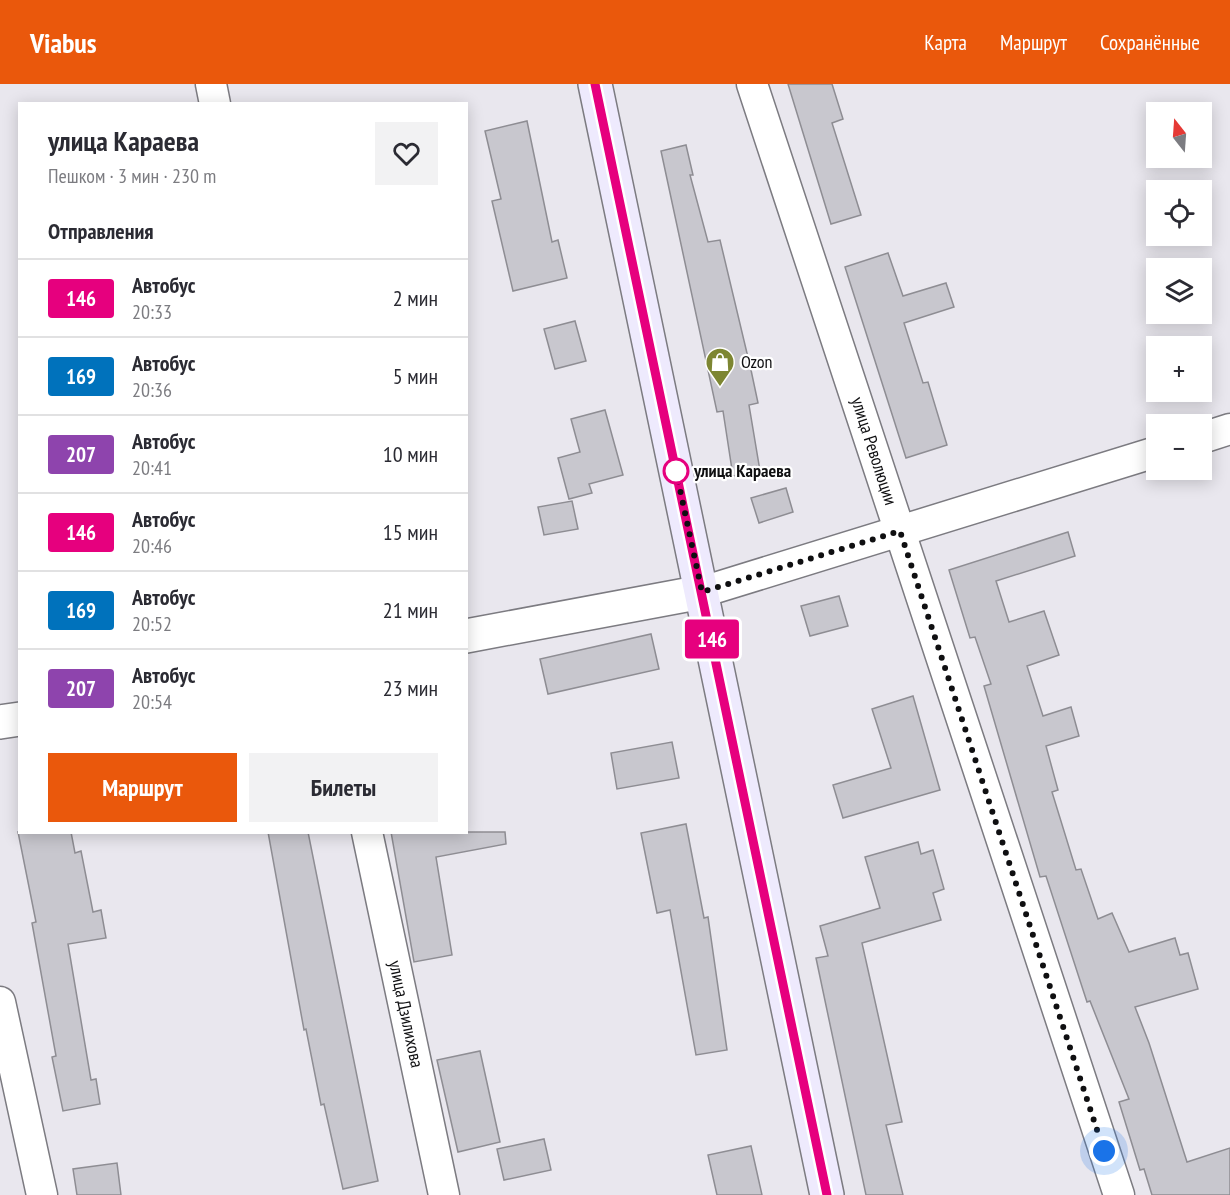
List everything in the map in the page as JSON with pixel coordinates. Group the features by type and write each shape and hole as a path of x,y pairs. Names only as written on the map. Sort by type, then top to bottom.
{"main road":[{"path":"595,84 828,1195"}],"street":[{"path":"211,84 215,102"},
{"name":"улица Революции","path":"752,84 1119,1195"},
{"path":"1212,435 1230,429"},
{"path":"468,636 702,592 1146,455"},
{"path":"0,722 18,719"},
{"name":"улица Дзилихова","path":"367,834 444,1195"},
{"path":"0,1002 42,1195"}],"building":[{"path":"788,84 832,84 843,119 832,123 861,215 831,224"},
{"path":"527,121 552,242 558,240 567,278 513,291 492,201 501,199 485,131"},
{"path":"686,145 693,175 690,175 708,242 720,240 758,403 749,405 760,471 733,476 723,411 717,412 661,151"},
{"path":"888,253 903,296 946,283 954,307 904,323 923,383 928,382 947,445 906,458 845,267"},
{"path":"575,321 586,361 555,369 544,329"},
{"path":"605,410 623,475 589,484 592,493 569,499 558,458 580,452 571,419"},
{"path":"786,488 793,512 759,523 751,498"},
{"path":"572,501 578,529 544,535 538,507"},
{"path":"1068,532 1075,556 996,581 1009,622 1044,611 1059,655 1027,666 1043,716 1071,707 1079,736 1046,746 1058,790 1052,792 1076,870 1081,869 1098,919 1112,913 1129,952 1175,938 1180,955 1188,953 1198,989 1135,1007 1149,1043 1187,1162 1230,1148 1230,1195 1152,1195 1144,1169 1140,1170 1119,1102 1129,1099 1090,1001 1087,1002 1046,876 1040,877 984,686 991,684 975,637 970,638 949,570"},
{"path":"839,596 848,626 810,636 801,606"},
{"path":"651,634 659,669 548,694 540,659"},
{"path":"913,696 940,790 843,818 833,785 891,768 872,709"},
{"path":"672,742 679,778 617,789 611,753"},
{"path":"686,824 704,918 708,917 727,1050 696,1055 670,910 657,913 641,833"},
{"path":"505,832 506,844 436,857 452,955 414,962 391,834"},
{"path":"18,834 71,834 75,853 81,851 93,912 101,910 106,938 68,944 91,1080 96,1079 100,1104 63,1111 52,1057 56,1056 32,923 36,922"},
{"path":"268,834 308,834 378,1181 343,1189 324,1104 321,1105 306,1029 304,1030"},
{"path":"918,842 921,854 933,850 944,889 933,893 941,920 862,943 902,1122 886,1125 903,1195 866,1195 816,958 828,956 820,926 880,908 865,857"},
{"path":"480,1051 500,1142 458,1152 437,1060"},
{"path":"544,1139 551,1170 504,1180 497,1149"},
{"path":"751,1146 762,1195 717,1195 708,1155"},
{"path":"117,1163 121,1195 77,1195 73,1169"}],"bus line":[{"name":"146","path":"595,84 827,1195"}],"place":[{"name":"Ozon","path":"720,388"},
{"name":"улица Караева","path":"676,471"}],"route":[{"path":"676,471 702,592 900,531 1104,1151"}]}
